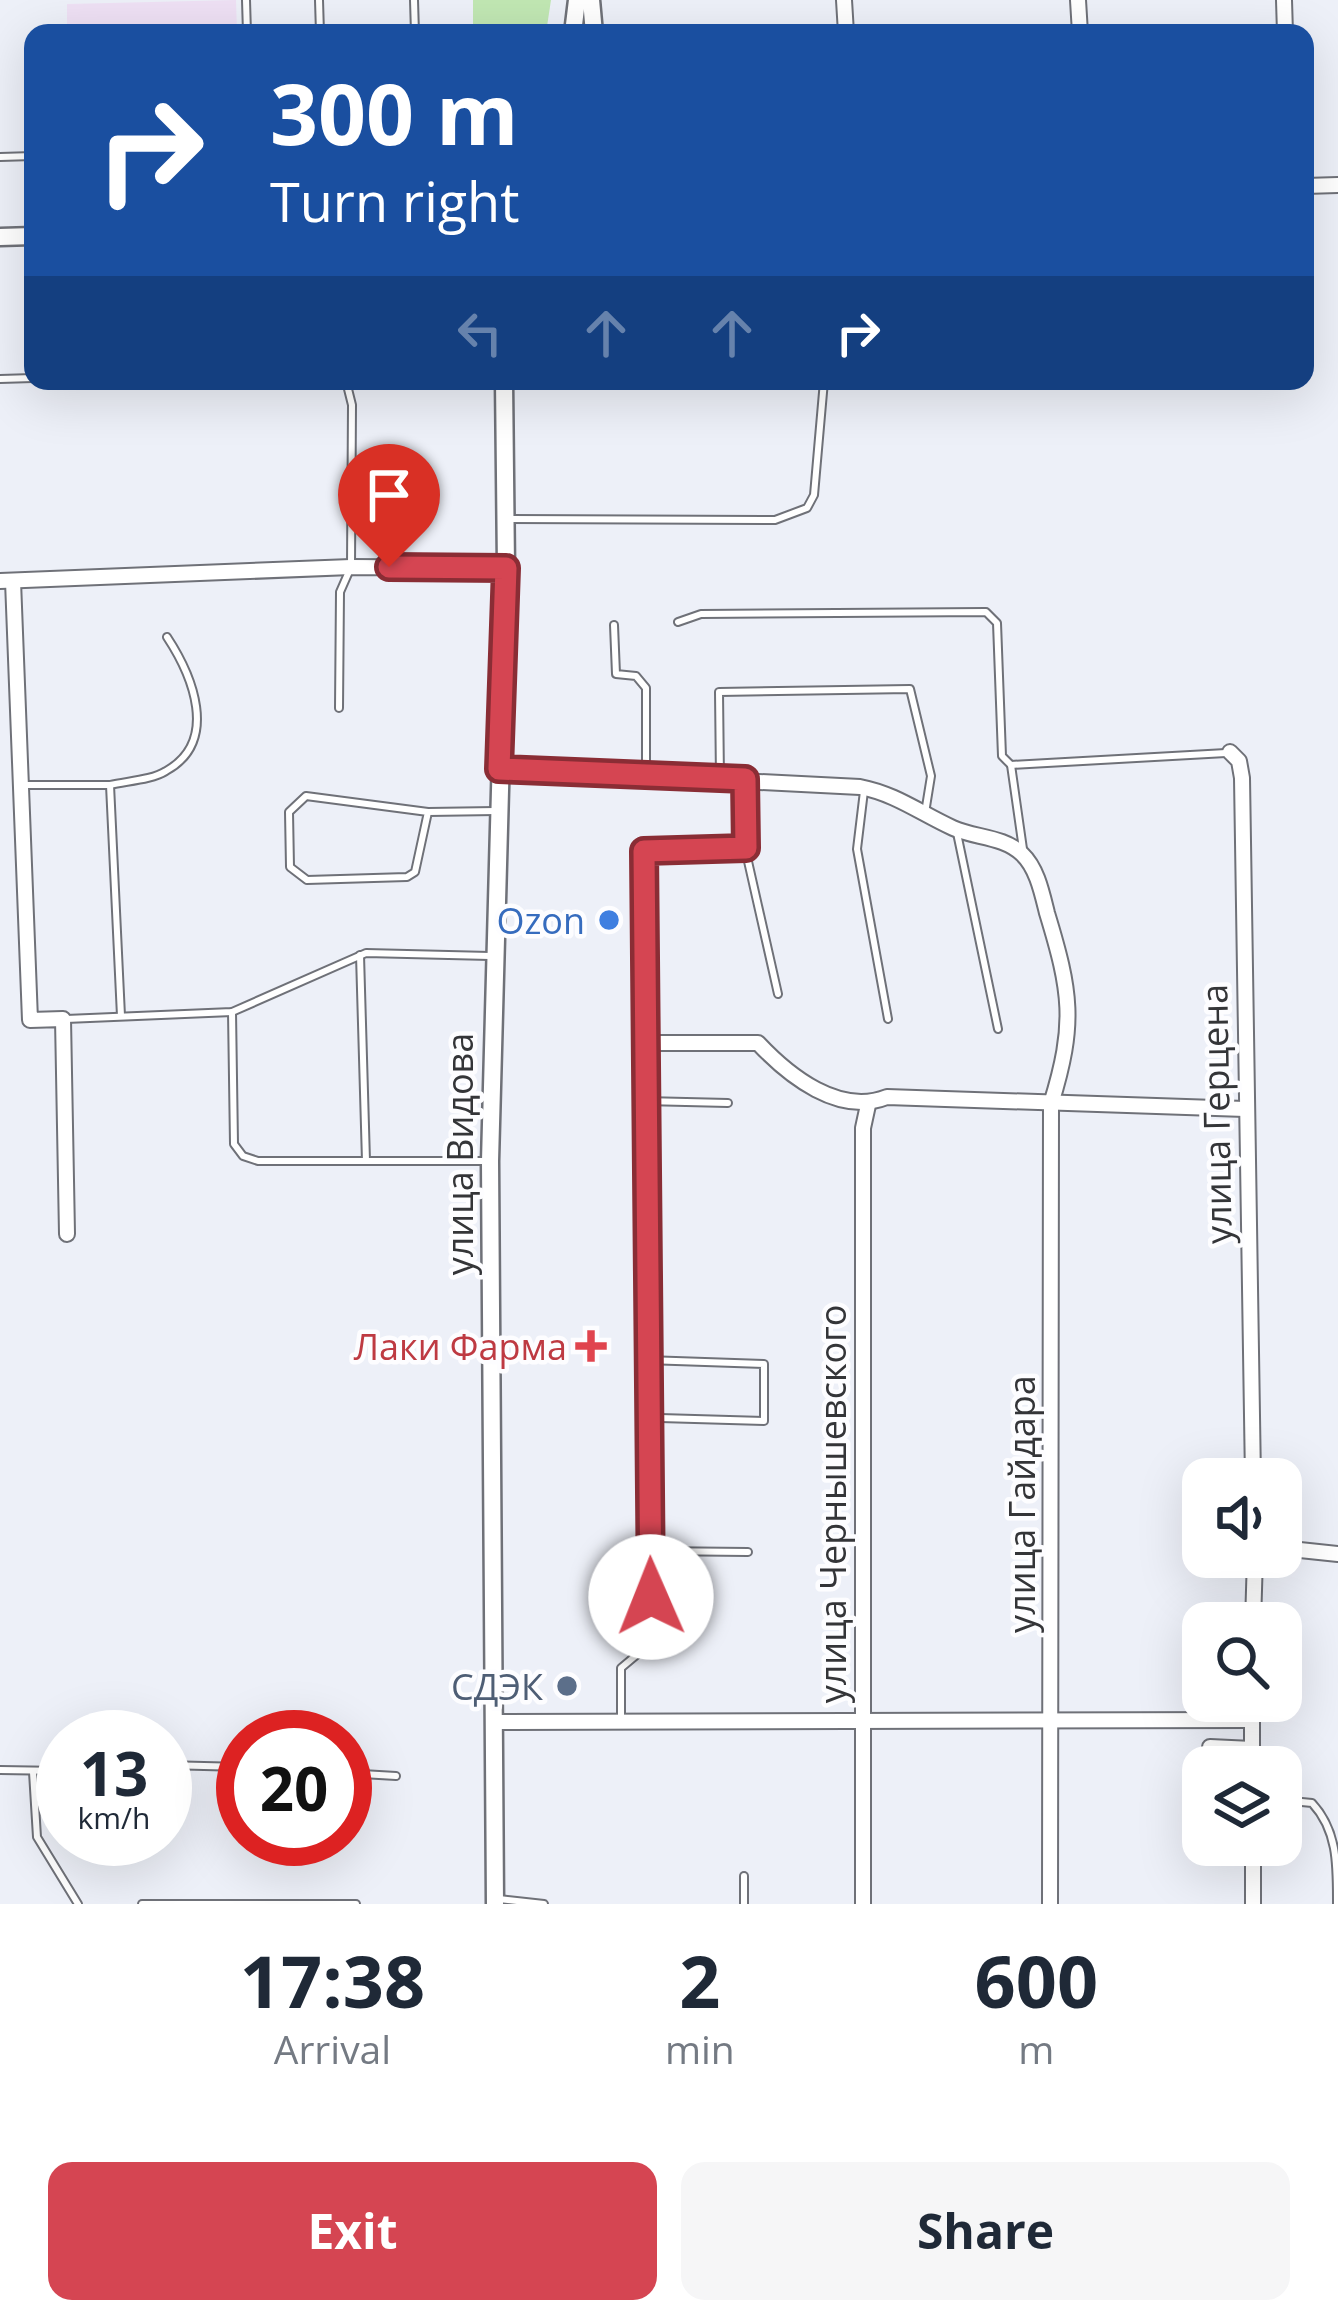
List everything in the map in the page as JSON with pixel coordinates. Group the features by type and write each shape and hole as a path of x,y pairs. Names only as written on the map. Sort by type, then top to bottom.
{"street":[{"name":"улица Видова","path":"495,1902 490,1161 507,390"},
{"path":"67,1234 62,1019 31,1020 6,581 351,567 506,568"},
{"name":"улица Герцена","path":"1230,752 1239,761 1242,778 1253,1458"},
{"path":"499,769 525,774 646,774 865,788 892,793 957,829 1003,841 1024,855"},
{"name":"улица Гайдара","path":"1024,855 1036,877 1070,993 1067,1053 1051,1104 1050,1904"},
{"path":"644,1043 758,1042 784,1070 814,1090 868,1105 887,1097 1245,1109"},
{"name":"улица Чернышевского","path":"862,1904 862,1128 868,1105"},
{"path":"1302,1551 1338,1554"},
{"path":"494,1722 1182,1719"},
{"path":"1253,1866 1253,1904"}],"lane":[{"path":"338,708 340,592 351,567 348,390"},
{"path":"505,519 776,520 807,508 814,495 823,390"},
{"path":"677,622 700,614 986,612 997,623 1002,756 1011,765 1024,855"},
{"path":"614,626 616,674 636,676 646,688 646,774"},
{"path":"21,785 110,785 166,772 190,748 198,713 191,674 166,637"},
{"path":"720,778 719,692 910,689 931,776 926,813"},
{"path":"1011,765 1230,752"},
{"path":"745,779 746,848 778,994"},
{"path":"110,785 122,1016"},
{"path":"865,788 857,849 888,1019"},
{"path":"428,812 415,872 407,878 307,880 290,867 289,812 306,796 428,812 496,811"},
{"path":"957,829 998,1029"},
{"path":"621,1721 621,1668 652,1642 644,851 746,848"},
{"path":"62,1019 232,1012 360,955 494,957"},
{"path":"360,955 366,1161"},
{"path":"232,1012 234,1144 243,1156 258,1161 490,1161"},
{"path":"644,1101 728,1103"},
{"path":"646,1360 764,1364 764,1421 660,1418"},
{"path":"650,1551 748,1552"},
{"path":"0,1770 36,1772"},
{"path":"33,1772 37,1837 78,1904"},
{"path":"372,1775 396,1777"},
{"path":"1302,1800 1319,1809 1334,1834 1336,1904"},
{"path":"744,1876 744,1904"},
{"path":"495,1902 544,1904"},
{"path":"142,1904 356,1904"}],"shaded area":[{"path":"236,0 237,24 67,24 67,4"}],"green space":[{"path":"473,0 551,0 547,24 473,24"}],"place":[{"name":"Ozon","path":"609,920"},
{"name":"Лаки Фарма","path":"591,1346"},
{"name":"СДЭК","path":"567,1686"}],"route":[{"path":"389,567 506,568 499,769 525,774 745,779 746,848 644,851 651,1597"}]}
